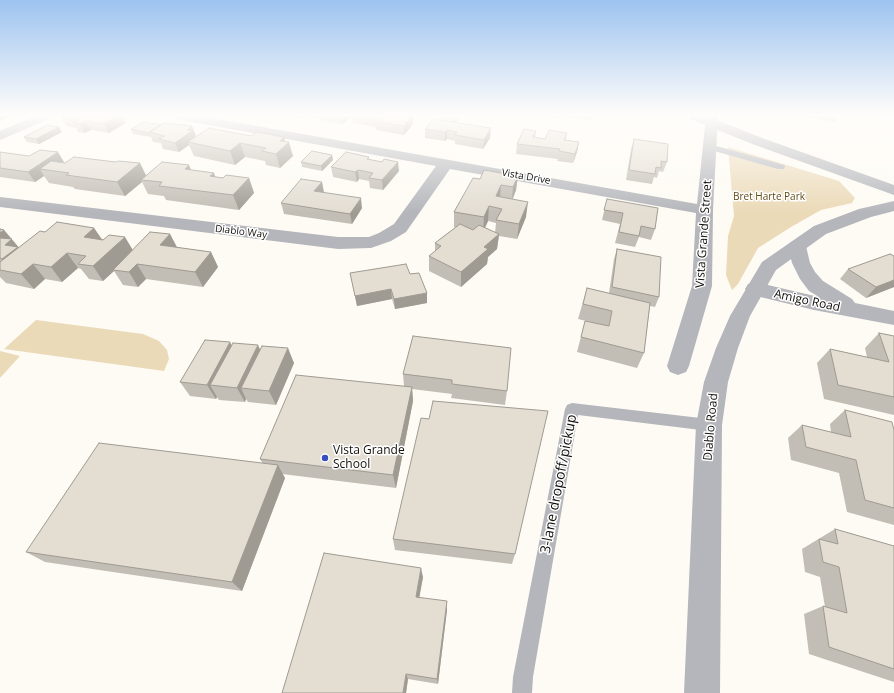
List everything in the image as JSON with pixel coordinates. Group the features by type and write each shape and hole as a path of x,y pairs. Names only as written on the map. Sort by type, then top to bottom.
{"street":[{"name":"Vista Drive","path":"363,148 705,210"},
{"name":"Vista Grande Street","path":"678,366 702,286 705,210 710,148"},
{"path":"787,148 894,190"},
{"name":"Diablo Way","path":"0,202 330,242 371,242 386,237 400,228 446,163"},
{"name":"Diablo Road","path":"702,693 709,425 716,382 727,348 740,316 769,266 820,230 865,213 894,206"},
{"name":"Amigo Road","path":"797,246 801,263 807,275 816,286 834,299 858,311"},
{"name":"Amigo Road","path":"755,289 814,303 894,318"}],"lane":[{"path":"715,148 781,167"},
{"name":"3-lane dropoff/pickup","path":"522,693 523,676 572,409 709,425"}],"green space":[{"name":"Bret Harte Park","path":"728,148 732,148 839,181 855,198 852,203 821,210 758,248 738,284 732,290 726,275 728,236 734,216"},
{"path":"36,320 143,334 159,341 167,350 169,359 164,371 4,349"},
{"path":"0,351 20,356 0,378"}],"building":[{"path":"218,148 233,148 230,151"},
{"path":"266,148 282,148 276,154 262,151"},
{"path":"554,148 577,148 575,154 559,151 560,149"},
{"path":"632,148 668,148 667,162 661,161 661,168 656,167 655,174 629,170"},
{"path":"40,150 58,152 28,172 0,168 0,152 29,156"},
{"path":"312,151 332,155 321,166 301,162"},
{"path":"346,152 369,157 367,159 382,162 384,159 398,162 382,180 369,178 373,173 358,170 355,172 331,167"},
{"path":"74,157 140,163 117,182 66,175 69,173 40,169 51,161 65,163"},
{"path":"162,162 189,165 185,169 214,173 210,176 223,178 226,175 249,178 233,195 159,186 162,182 141,180"},
{"path":"484,170 518,176 513,187 501,185 496,196 528,202 519,224 496,220 502,209 489,206 484,217 454,212 473,178 480,179"},
{"path":"301,179 322,182 314,191 361,198 350,214 281,203"},
{"path":"607,199 658,208 655,229 641,226 639,236 619,232 623,213 604,210"},
{"path":"57,222 94,228 84,237 103,240 109,235 125,237 93,266 78,264 86,256 67,253 51,267 33,264 21,274 0,270 0,262 40,231 45,232"},
{"path":"460,224 473,230 479,225 499,234 484,247 488,249 461,272 429,256 441,246 435,243"},
{"path":"150,232 170,234 160,245 211,252 195,272 137,264 129,272 113,270"},
{"path":"0,238 12,239 5,245 18,247 2,259 0,258"},
{"path":"617,249 661,257 659,297 612,287"},
{"path":"890,254 894,256 894,280 876,287 848,269"},
{"path":"406,264 410,274 419,273 427,293 394,299 391,289 355,296 350,273"},
{"path":"587,288 650,303 644,353 581,337 585,321 609,326 612,311 583,304"},
{"path":"879,333 894,336 894,397 838,385 830,349 889,362"},
{"path":"413,336 511,348 507,391 452,384 452,380 403,374"},
{"path":"205,340 230,342 207,385 180,382"},
{"path":"233,343 258,345 237,388 210,385"},
{"path":"262,346 288,348 269,391 241,388"},
{"path":"296,375 412,387 393,475 260,459"},
{"path":"433,401 548,411 515,554 393,539 421,418 429,419"},
{"path":"845,410 892,422 894,430 894,508 865,500 856,460 806,447 802,425 851,437"},
{"path":"99,443 278,465 232,582 26,552"},
{"path":"835,529 894,546 894,669 829,647 823,606 847,613 839,567 823,562 819,539 838,544"},
{"path":"324,553 421,568 416,597 447,601 437,679 406,674 403,693 282,693"}],"place":[{"name":"Vista Grande School","path":"325,458"}]}
